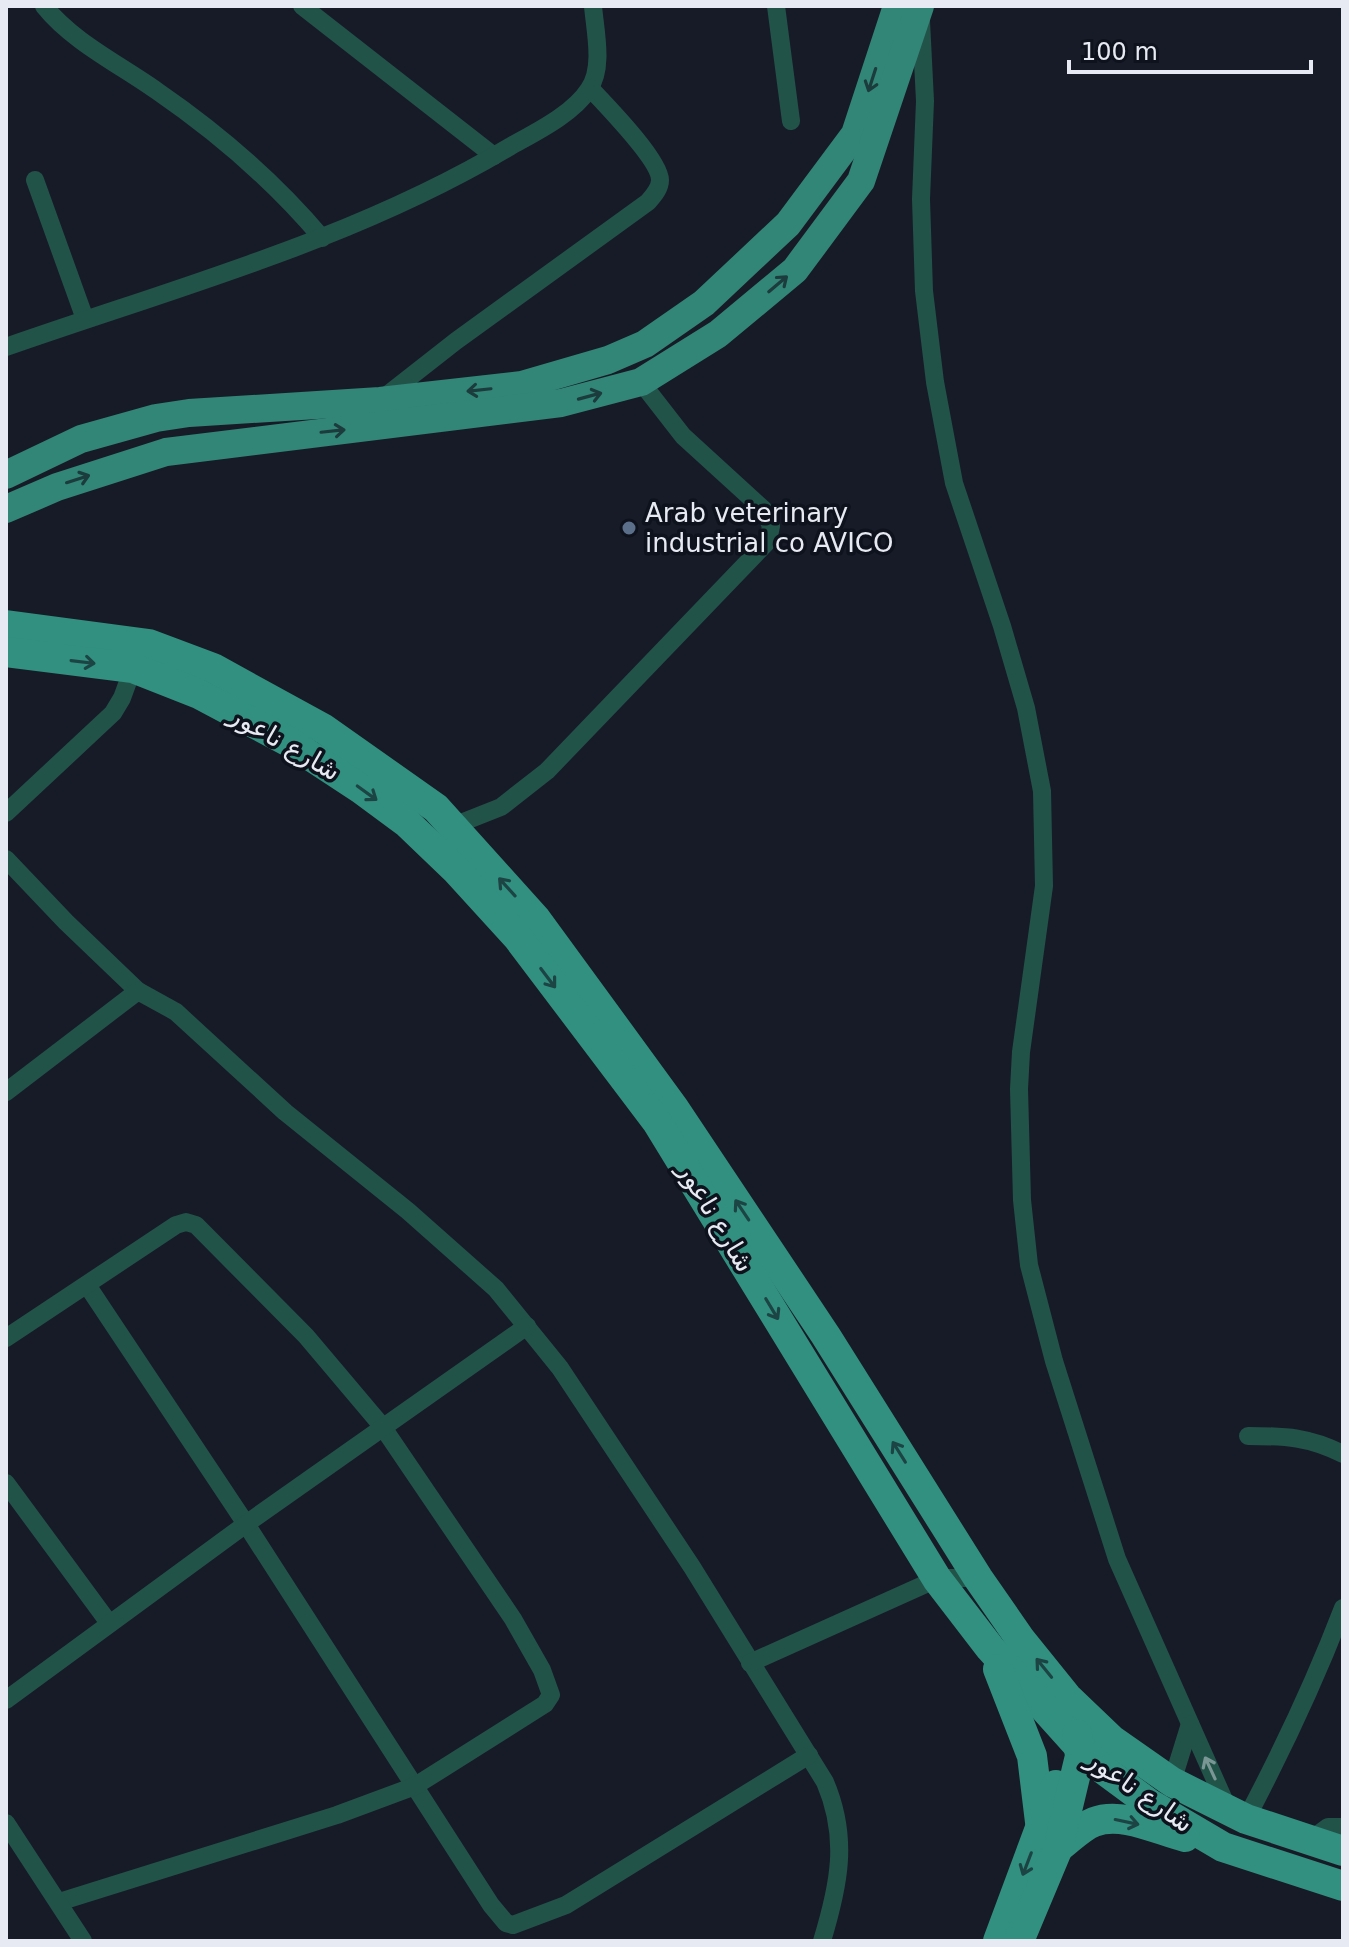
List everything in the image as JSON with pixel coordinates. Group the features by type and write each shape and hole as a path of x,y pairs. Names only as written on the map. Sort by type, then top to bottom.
{"highway":[{"name":"شارع ناعور","path":"6,625 149,644 407,823 456,870 518,938 657,1122 937,1579 990,1648 1080,1748 1150,1804 1223,1847 1343,1886"},
{"name":"شارع ناعور","path":"6,652 206,681 324,729 436,808 536,919 674,1108 826,1336 978,1578 1021,1640 1067,1697 1112,1740 1172,1782 1238,1816 1343,1851"},
{"path":"990,1648 1032,1756 1050,1837 998,1941"},
{"path":"1019,1941 1080,1748 1067,1697"},
{"path":"1080,1748 1112,1740"},
{"path":"1050,1837 1081,1829 1104,1818 1131,1821 1223,1847"}],"main road":[{"path":"6,475 81,439 135,423 189,413 380,401 522,385 608,360 645,344 704,303 788,224 855,134 897,6"},
{"path":"6,509 57,487 141,458 190,447 561,403 641,382 718,334 795,270 861,181 920,6"},
{"path":"189,413 190,447"},
{"path":"135,423 141,458"}],"street":[{"path":"44,6 70,32 191,115 272,182 322,238"},
{"path":"302,6 494,156"},
{"path":"6,347 269,258 397,207 461,177 560,115 590,88 597,60 593,6"},
{"path":"776,6 791,121"},
{"path":"920,6 925,101 921,199 924,291 935,382 954,483 1026,708 1042,791 1044,886 1021,1052 1019,1089 1022,1200 1029,1265 1045,1331 1091,1485 1117,1559 1190,1724 1238,1816 1284,1747 1332,1660 1343,1608"},
{"path":"380,401 655,194 660,182 657,169 590,88"},
{"path":"35,180 85,319"},
{"path":"453,826 501,807 547,771 768,541 771,526 763,509 683,436 641,382"},
{"path":"6,813 113,713 133,668"},
{"path":"6,859 138,991 176,1012 285,1112 408,1211 496,1289 560,1368 692,1567 809,1755 832,1798 841,1855 836,1892 822,1941"},
{"path":"6,1092 138,991"},
{"path":"6,1338 176,1225 191,1222 306,1336 382,1426 513,1619 542,1670 551,1695 545,1704 415,1786 337,1815 59,1902"},
{"path":"87,1285 246,1524 491,1905 506,1923 513,1925 542,1915 593,1890 809,1755"},
{"path":"6,1700 382,1426 527,1326"},
{"path":"1248,1436 1295,1436 1321,1443 1343,1454"},
{"path":"6,1483 109,1623"},
{"path":"750,1663 937,1579 978,1578"},
{"path":"1172,1782 1190,1724"},
{"path":"6,1823 83,1941"},
{"path":"1309,1841 1328,1827 1343,1827"}],"place":[{"name":"Arab veterinary industrial co AVICO","path":"629,528"}]}
